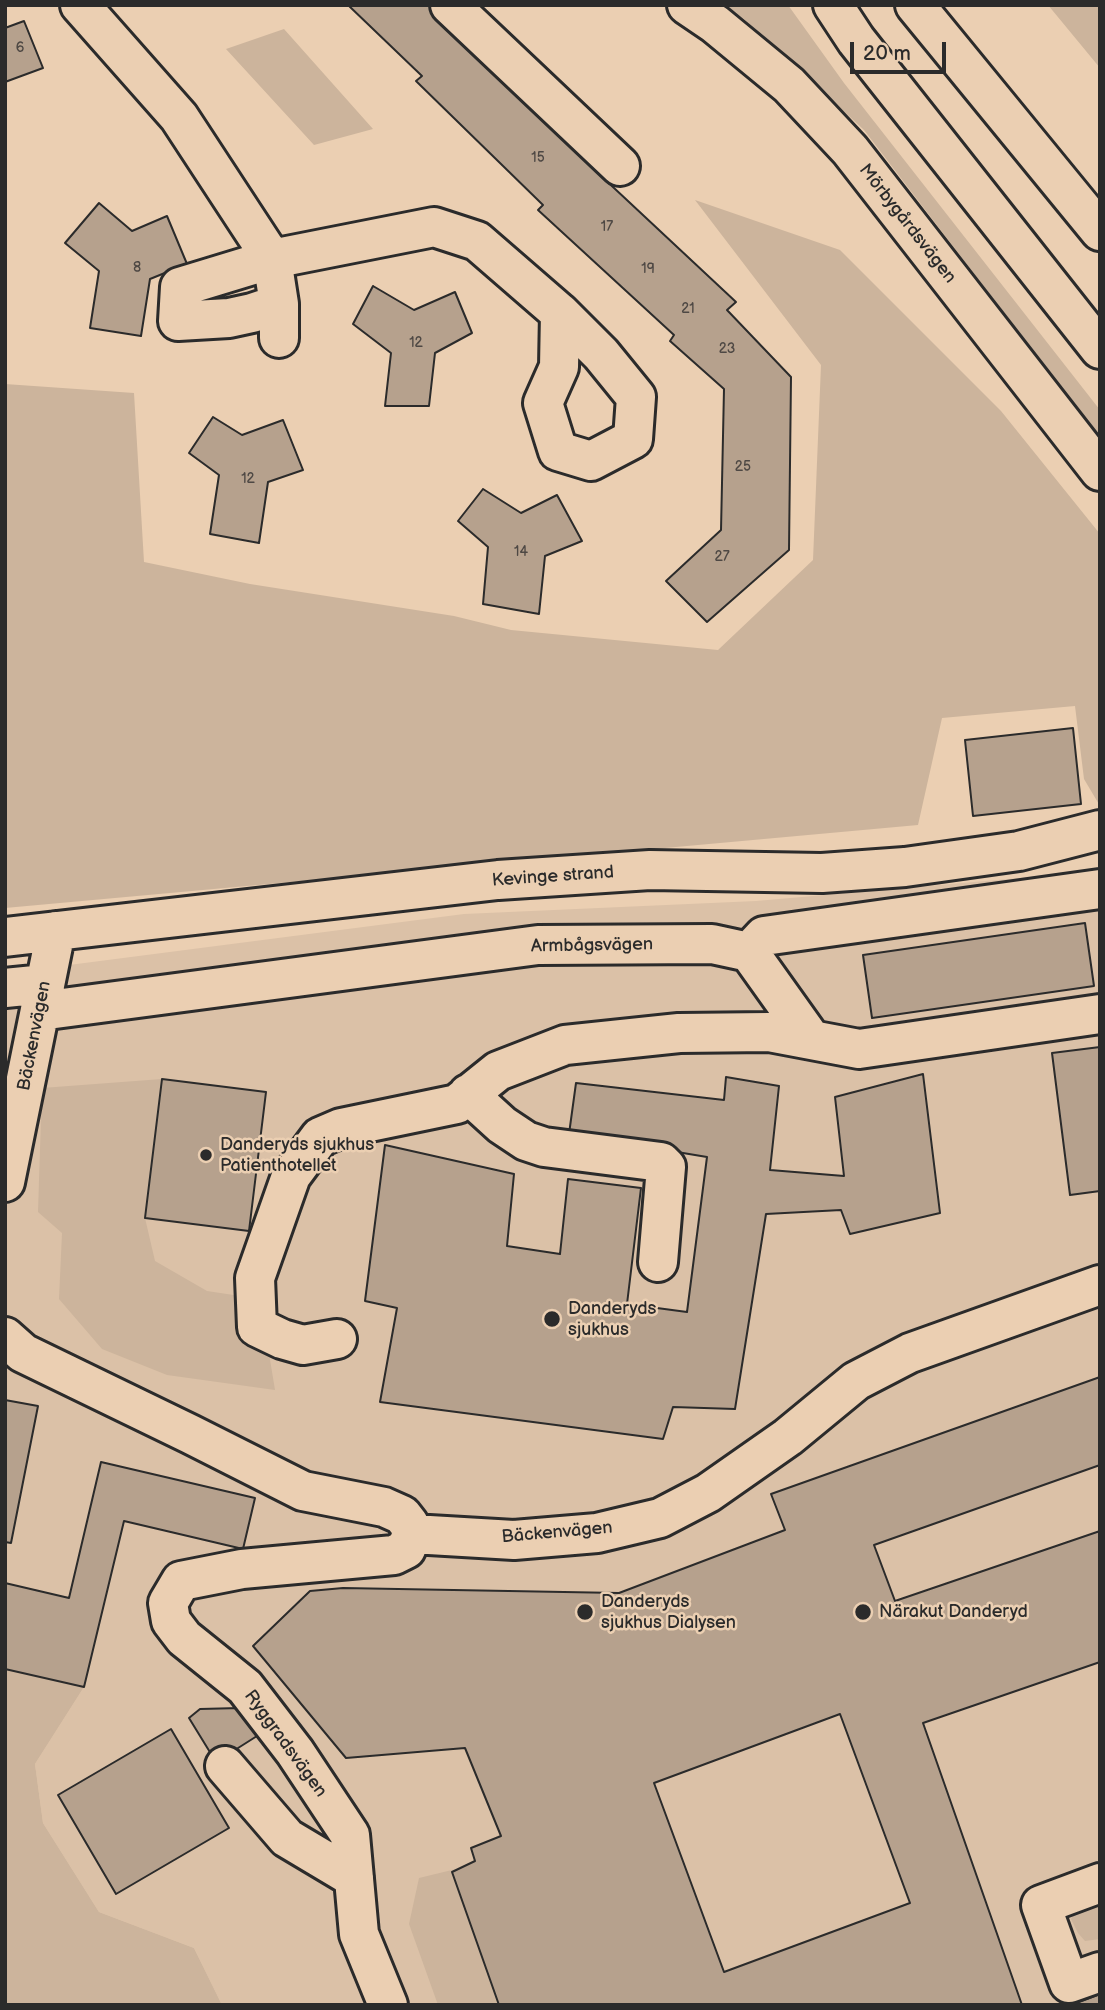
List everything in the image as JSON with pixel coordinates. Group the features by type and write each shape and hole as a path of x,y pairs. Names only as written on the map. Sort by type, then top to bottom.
{"main road":[{"path":"80,5 179,117 272,259 279,321 252,313 229,318 178,321 180,287 272,259 434,227 477,241 560,313"},
{"path":"450,5 620,166"},
{"name":"Mörbygårdsvägen","path":"687,5 715,24 789,85 850,150 1100,471"},
{"path":"833,5 856,40 1100,349"},
{"path":"915,5 1100,231"},
{"name":"Kevinge strand","path":"5,937 498,880 650,870 822,873 905,867 1019,851 1100,830"},
{"path":"811,1039 748,952 764,936 1100,889"},
{"name":"Bäckenvägen","path":"5,1182 56,931"},
{"name":"Armbågsvägen","path":"5,988 43,998 538,945 712,944 748,952"},
{"path":"337,1339 303,1345 257,1327 255,1278 290,1175 320,1137 341,1128 457,1104 498,1071 565,1045 679,1033 769,1032 859,1049 1100,1014"},
{"path":"468,1094 502,1125 526,1141 544,1147 661,1162 666,1167 658,1262"},
{"name":"Bäckenvägen","path":"412,1534 514,1540 597,1533 660,1518 708,1493 770,1436 856,1381 909,1353 1100,1285"},
{"path":"5,1337 23,1353 303,1491 384,1507 402,1515 412,1534"},
{"name":"Ryggradsvägen","path":"388,2005 359,1934 350,1835 295,1752 245,1687 184,1638 171,1621 168,1603 181,1581 242,1569 394,1555 406,1549 412,1534"},
{"path":"225,1766 287,1838 354,1878"},
{"path":"1100,1883 1041,1906 1069,1983 1100,1972"}],"shaded area":[{"path":"723,5 788,5 844,83 1100,410 1100,438 864,130 744,19"},
{"path":"1048,5 1100,5 1100,68"},
{"path":"284,29 373,129 314,145 226,49"},
{"path":"695,200 840,250 1001,411 1100,534 1100,806 1084,779 1075,706 942,718 918,825 5,908 5,384 134,393 144,562 250,584 454,616 511,630 718,650 813,560 821,365"},
{"name":"Danderyds sjukhus","path":"1100,871 1100,2005 222,2005 194,1948 99,1912 43,1823 35,1764 84,1687 5,1669 5,970 69,965 464,914 756,901"},
{"path":"162,1079 145,1218 155,1261 207,1291 260,1299 275,1390 167,1375 102,1349 59,1299 62,1233 38,1212 42,1088"},
{"path":"5,1669 84,1687 35,1764 43,1823 99,1912 194,1948 222,2005 5,2005"},
{"path":"456,1869 501,2005 438,2005 409,1924 419,1878"},
{"path":"1100,1899 1100,1939 1085,1941 1071,1919 1077,1908"}],"building":[{"path":"348,5 435,5 603,167 598,173 736,302 727,310 791,377 789,550 707,622 666,581 721,530 724,389 670,341 674,335 538,210 543,205 416,81 422,76"},
{"path":"24,21 43,68 5,82 5,28"},
{"path":"99,203 132,231 167,216 187,264 150,279 141,336 90,328 99,271 65,243"},
{"path":"373,286 414,310 455,292 472,333 435,353 429,406 385,406 391,353 353,324"},
{"path":"213,417 242,435 283,420 303,470 268,482 259,543 210,534 219,475 189,453"},
{"path":"483,489 521,513 557,495 582,541 545,556 539,614 483,604 488,547 458,521"},
{"path":"1073,728 1081,804 973,816 965,740"},
{"path":"1085,923 1094,986 872,1018 863,955"},
{"path":"1100,1047 1100,1191 1070,1195 1052,1053"},
{"path":"923,1074 940,1213 850,1234 841,1210 766,1214 735,1409 673,1407 663,1439 380,1402 397,1308 365,1301 385,1145 514,1174 507,1246 560,1254 568,1179 641,1188 627,1304 687,1312 707,1157 569,1134 576,1083 724,1100 726,1077 779,1086 770,1170 844,1176 835,1097"},
{"name":"Danderyds sjukhus Patienthotellet","path":"162,1079 266,1092 249,1231 145,1218"},
{"path":"1100,1377 1100,1465 874,1545 895,1601 1100,1531 1100,1662 923,1723 1022,2005 499,2005 452,1872 475,1861 471,1848 501,1836 465,1748 346,1758 253,1646 310,1591 343,1588 619,1593 785,1530 771,1494","holes":["840,1714 910,1903 724,1972 654,1783"]},
{"path":"5,1400 38,1406 11,1543 5,1542"},
{"path":"101,1462 255,1498 243,1549 124,1521 84,1687 5,1669 5,1583 69,1598"},
{"path":"240,1708 257,1736 216,1762 189,1718 200,1709"},
{"path":"171,1729 229,1828 116,1894 58,1795"},
{"path":"1100,1994 1100,2005 1071,2005"}],"place":[{"name":"Danderyds sjukhus Patienthotellet","path":"206,1155"},
{"name":"Danderyds sjukhus","path":"552,1319"},
{"name":"Danderyds sjukhus Dialysen","path":"585,1612"},
{"name":"Närakut Danderyd","path":"863,1612"}]}
